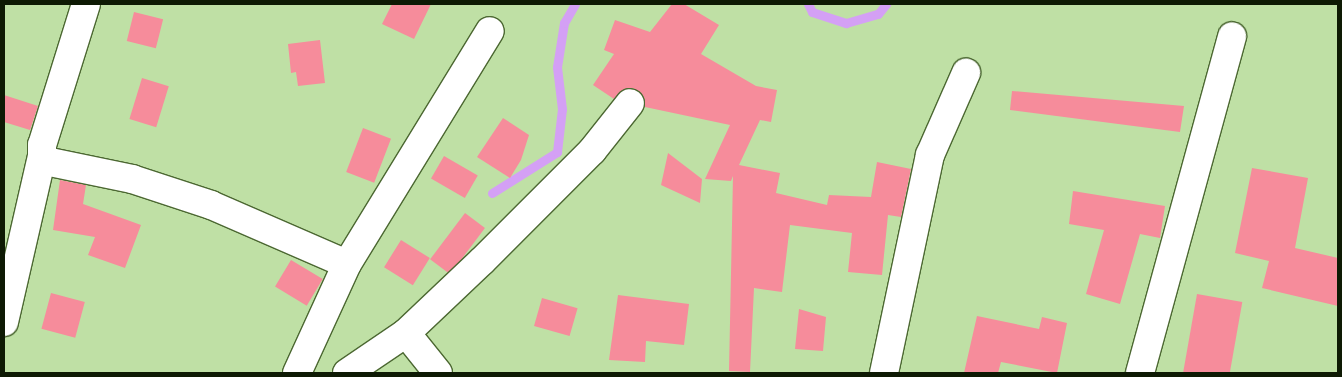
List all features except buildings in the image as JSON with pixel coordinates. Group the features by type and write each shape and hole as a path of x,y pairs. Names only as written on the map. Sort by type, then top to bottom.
{"street":[{"path":"4,322 42,156 42,145 86,4"},
{"path":"297,373 347,264 490,31"},
{"path":"1140,373 1232,36"},
{"path":"884,373 930,155 966,73"},
{"path":"347,373 406,333 549,196 592,151 630,103"},
{"path":"42,156 50,162 132,179 212,205 347,264"},
{"path":"406,333 438,373"}],"waterway":[{"path":"492,193 557,152 562,109 557,67 564,23 575,4"},
{"path":"808,4 812,12 846,23 878,14 886,4"}]}
